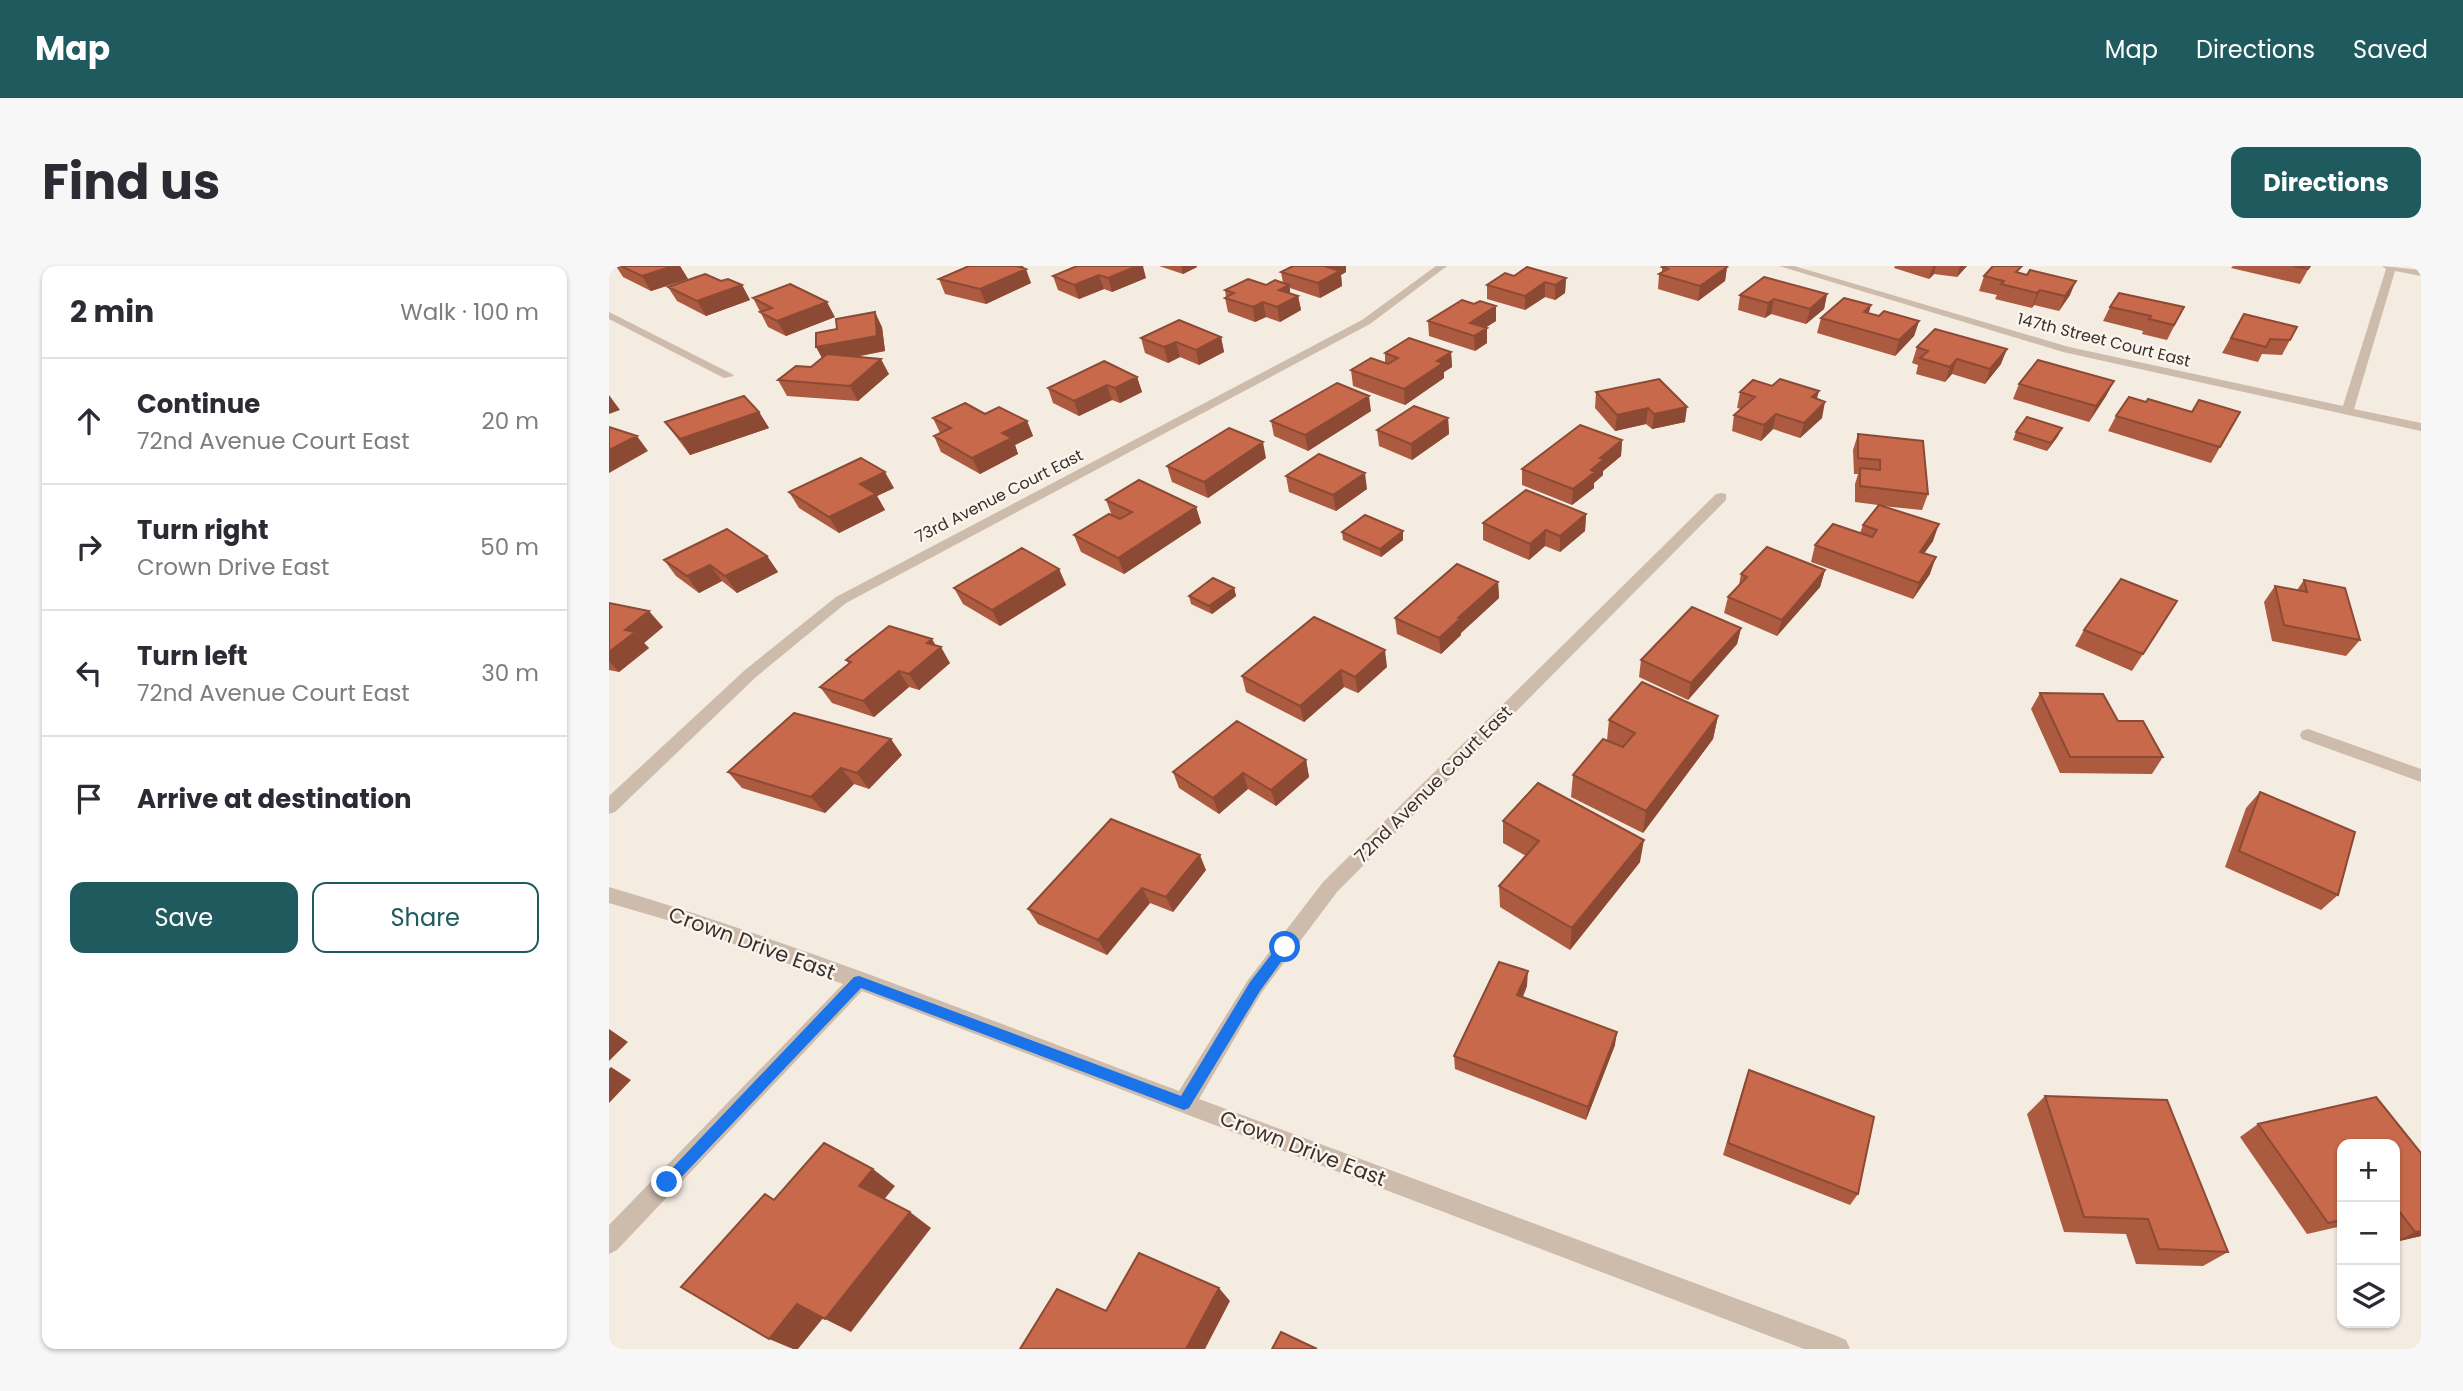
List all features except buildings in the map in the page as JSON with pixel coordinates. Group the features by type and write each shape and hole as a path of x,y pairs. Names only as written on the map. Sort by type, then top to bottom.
{"street":[{"name":"73rd Avenue Court East","path":"609,807 731,688 772,652 841,600 1366,322 1443,266"},
{"name":"147th Street Court East","path":"1784,266 2067,350 2421,427"},
{"path":"2347,411 2390,266 2421,273"},
{"path":"609,315 728,376"},
{"name":"72nd Avenue Court East","path":"1184,1104 1255,986 1330,887 1721,497"},
{"path":"2308,735 2421,776"},
{"name":"Crown Drive East","path":"609,895 676,915 859,981 1837,1349"},
{"path":"609,1242 859,981"}],"route":[{"path":"667,1182 859,981 1184,1104 1255,986 1285,947"}]}
